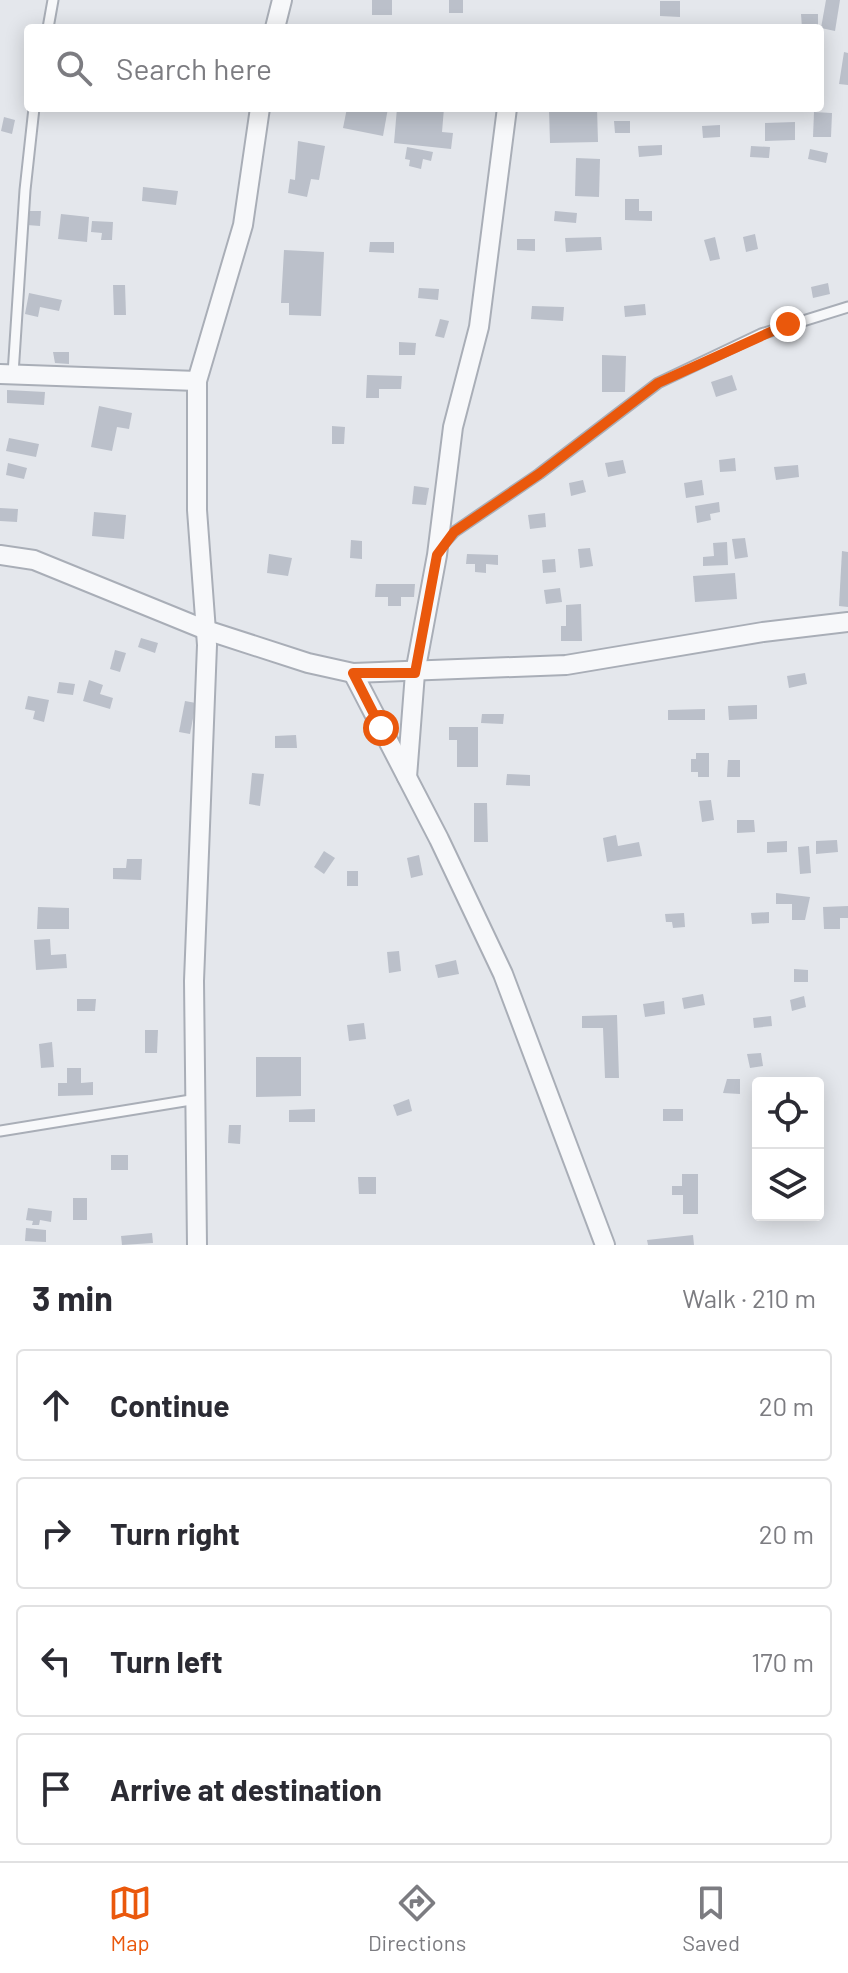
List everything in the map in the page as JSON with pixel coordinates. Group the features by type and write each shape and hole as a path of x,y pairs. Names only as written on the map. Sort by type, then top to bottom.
{"street":[{"path":"276,24 282,0"},
{"path":"197,1245 194,981 206,630 197,510 197,381 243,225 259,112"},
{"path":"407,777 415,673 437,555 453,427 479,327 506,112"},
{"path":"6,374 197,381"},
{"path":"0,555 34,560 61,569 206,630 308,663 353,673 566,665 763,632 848,622"},
{"path":"353,673 503,974 605,1245"}],"lane":[{"path":"49,24 53,0"},
{"path":"6,374 34,112"},
{"path":"437,555 454,532 539,474 658,383 761,334 848,307"},
{"path":"0,1131 197,1099"}],"building":[{"path":"372,0 392,0 392,15 372,15"},
{"path":"449,0 463,0 463,13 449,13"},
{"path":"826,0 840,0 835,31 824,29 822,24"},
{"path":"660,1 680,1 680,17 660,16"},
{"path":"801,14 818,14 818,24 802,24"},
{"path":"844,52 848,53 848,85 839,84"},
{"path":"346,112 387,112 383,136 343,128"},
{"path":"397,112 444,112 442,132 453,133 451,149 394,143"},
{"path":"549,112 597,112 598,142 550,143"},
{"path":"814,112 832,113 831,137 813,137"},
{"path":"4,117 15,120 12,134 1,131"},
{"path":"614,121 630,121 630,133 615,133"},
{"path":"795,122 795,140 765,141 765,123"},
{"path":"720,125 720,137 703,138 702,126"},
{"path":"298,141 325,146 319,180 311,179 307,197 288,193 290,179 295,180"},
{"path":"662,145 662,155 639,157 638,146"},
{"path":"751,146 770,147 769,158 750,157"},
{"path":"407,147 433,152 431,161 423,159 421,169 409,166 410,160 405,159"},
{"path":"810,149 828,153 826,163 808,159"},
{"path":"576,158 600,159 599,197 575,196"},
{"path":"143,187 178,191 176,205 142,201"},
{"path":"625,199 639,199 639,211 652,211 652,221 625,220"},
{"path":"29,211 41,211 40,226 27,225"},
{"path":"555,211 577,213 576,223 554,221"},
{"path":"61,214 89,217 87,242 58,239"},
{"path":"92,221 113,222 112,240 101,240 102,233 91,232"},
{"path":"755,234 758,249 746,252 743,237"},
{"path":"601,237 602,250 566,252 565,238"},
{"path":"715,237 720,259 710,261 704,240"},
{"path":"517,239 535,239 535,251 517,250"},
{"path":"370,242 394,242 394,253 369,252"},
{"path":"284,250 324,252 321,316 289,315 289,303 281,303"},
{"path":"828,283 830,294 813,298 811,287"},
{"path":"113,285 125,285 126,315 114,315"},
{"path":"419,288 439,289 438,300 418,298"},
{"path":"29,293 62,300 59,311 40,307 38,317 25,314"},
{"path":"645,304 646,315 625,317 624,306"},
{"path":"532,306 564,307 563,321 531,319"},
{"path":"440,319 449,321 444,338 435,336"},
{"path":"399,342 416,343 415,355 399,355"},
{"path":"53,352 69,352 69,364 55,363"},
{"path":"602,355 626,356 625,392 602,392"},
{"path":"367,375 402,376 401,389 379,389 379,398 366,398"},
{"path":"732,375 737,390 716,397 711,382"},
{"path":"7,390 45,392 44,405 7,403"},
{"path":"99,406 132,413 129,429 117,427 112,451 91,447"},
{"path":"332,426 345,427 344,444 332,444"},
{"path":"9,438 39,444 36,457 6,451"},
{"path":"735,458 736,471 720,472 719,460"},
{"path":"623,460 626,473 608,477 605,463"},
{"path":"8,463 27,468 24,479 6,475"},
{"path":"798,465 799,477 776,480 774,467"},
{"path":"583,480 586,492 571,496 569,483"},
{"path":"702,480 704,495 686,498 684,483"},
{"path":"414,486 429,488 426,505 412,504"},
{"path":"719,502 720,512 710,514 711,520 697,523 695,506"},
{"path":"0,508 18,509 17,522 0,521"},
{"path":"94,512 126,515 124,539 92,536"},
{"path":"545,513 546,527 530,529 528,515"},
{"path":"745,538 748,557 735,559 732,539"},
{"path":"351,540 362,541 362,559 350,558"},
{"path":"727,542 728,565 703,566 703,557 714,556 713,543"},
{"path":"590,548 593,566 580,568 578,549"},
{"path":"842,551 848,552 848,607 839,606"},
{"path":"269,554 292,558 288,576 267,573"},
{"path":"467,554 498,555 498,565 486,564 486,573 475,572 475,564 466,564"},
{"path":"555,559 556,572 543,573 542,560"},
{"path":"735,573 737,599 695,602 693,576"},
{"path":"376,584 415,584 414,597 401,597 401,606 388,606 388,597 375,597"},
{"path":"560,588 562,602 546,604 544,590"},
{"path":"581,604 582,641 561,641 561,626 566,626 566,605"},
{"path":"141,638 158,643 155,653 138,647"},
{"path":"115,650 126,653 120,672 110,669"},
{"path":"805,673 807,684 789,688 787,676"},
{"path":"89,680 103,685 100,694 113,698 110,709 83,701"},
{"path":"59,682 75,684 73,695 57,693"},
{"path":"28,696 49,700 44,722 33,719 35,711 25,709"},
{"path":"185,701 196,703 190,734 179,732"},
{"path":"757,705 757,719 729,720 728,706"},
{"path":"705,709 705,720 668,720 668,710"},
{"path":"482,714 504,714 503,724 481,723"},
{"path":"449,727 478,727 478,767 457,767 457,740 449,740"},
{"path":"296,735 297,748 275,748 275,736"},
{"path":"696,753 709,753 709,777 698,777 698,772 691,772 691,759 696,759"},
{"path":"728,760 740,760 740,777 727,777"},
{"path":"252,773 264,774 260,806 249,804"},
{"path":"507,774 530,775 530,786 506,785"},
{"path":"711,800 714,820 702,822 699,801"},
{"path":"474,803 487,803 488,842 474,842"},
{"path":"737,820 754,820 755,832 737,833"},
{"path":"616,835 618,846 639,842 642,856 607,862 603,838"},
{"path":"837,840 838,852 816,854 816,841"},
{"path":"787,841 787,852 767,853 767,842"},
{"path":"809,846 811,873 800,874 798,847"},
{"path":"324,851 335,858 324,874 314,867"},
{"path":"419,855 423,875 411,878 407,858"},
{"path":"127,859 142,859 141,880 113,879 113,868 126,868"},
{"path":"347,871 358,871 358,886 347,886"},
{"path":"776,893 810,897 805,920 792,920 792,904 776,904"},
{"path":"848,906 848,918 840,918 840,929 824,929 823,907"},
{"path":"38,907 69,908 69,929 37,929"},
{"path":"769,912 769,923 752,924 751,913"},
{"path":"684,913 685,927 673,928 672,922 666,922 665,914"},
{"path":"50,939 51,955 66,954 67,968 36,970 34,940"},
{"path":"399,951 401,971 389,973 387,952"},
{"path":"456,960 459,974 438,978 435,965"},
{"path":"794,969 808,970 808,982 794,982"},
{"path":"703,994 705,1005 684,1009 682,998"},
{"path":"804,996 806,1007 792,1011 790,1000"},
{"path":"77,999 96,999 95,1011 77,1011"},
{"path":"664,1001 665,1014 645,1017 643,1004"},
{"path":"617,1015 619,1078 605,1078 603,1028 582,1028 582,1016"},
{"path":"771,1016 772,1026 754,1028 753,1018"},
{"path":"364,1023 366,1039 349,1041 347,1025"},
{"path":"145,1030 158,1030 157,1053 145,1053"},
{"path":"52,1042 54,1067 41,1068 39,1044"},
{"path":"761,1053 763,1066 750,1068 747,1054"},
{"path":"256,1057 301,1057 301,1096 256,1097"},
{"path":"67,1068 81,1068 81,1083 93,1082 93,1095 58,1096 58,1083 67,1083"},
{"path":"727,1079 740,1079 740,1094 723,1093"},
{"path":"409,1099 412,1111 397,1116 393,1105"},
{"path":"315,1109 315,1122 289,1122 289,1110"},
{"path":"663,1109 683,1109 683,1121 663,1121"},
{"path":"229,1125 241,1125 240,1144 228,1143"},
{"path":"111,1155 128,1155 128,1170 111,1170"},
{"path":"682,1174 698,1174 698,1214 683,1214 683,1195 672,1195 672,1186 682,1186"},
{"path":"358,1177 376,1177 376,1194 359,1194"},
{"path":"73,1198 87,1198 87,1220 73,1220"},
{"path":"28,1208 52,1211 51,1222 40,1220 39,1225 32,1225 33,1221 26,1220"},
{"path":"26,1228 46,1230 46,1242 25,1241"},
{"path":"152,1233 153,1243 122,1245 121,1236"},
{"path":"693,1235 694,1245 648,1245 647,1240"}],"route":[{"path":"381,728 353,673 415,673 437,555 454,532 539,474 658,383 788,324"}]}
